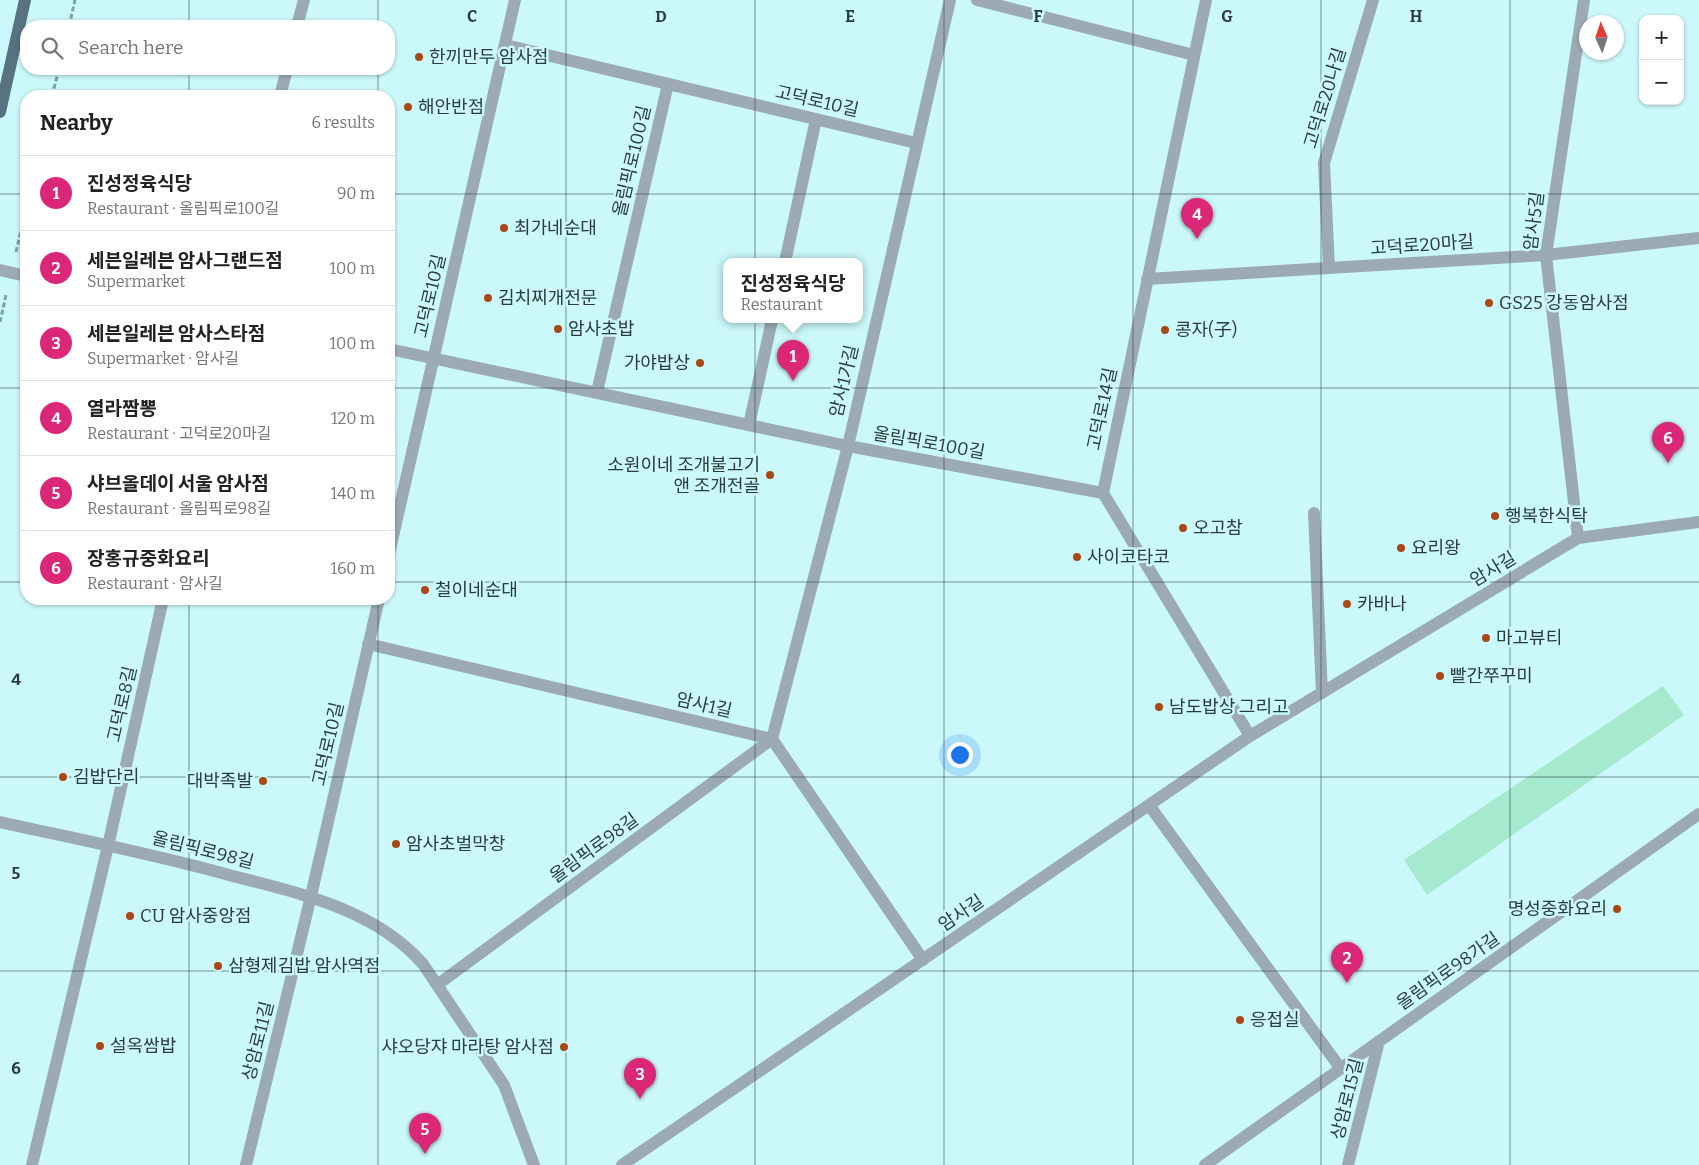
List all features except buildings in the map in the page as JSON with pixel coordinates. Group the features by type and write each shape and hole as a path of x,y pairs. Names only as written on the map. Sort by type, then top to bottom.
{"main road":[{"path":"21,20 25,0"},
{"path":"0,112 20,22"}],"street":[{"path":"299,20 304,0"},
{"name":"고덕로10길","path":"395,528 515,0"},
{"name":"암사1가길","path":"772,739 848,446 950,0"},
{"path":"977,0 1194,54"},
{"name":"고덕로14길","path":"1103,493 1206,0"},
{"name":"고덕로20나길","path":"1329,268 1324,163 1373,0"},
{"name":"암사5길","path":"1578,538 1546,255 1584,0"},
{"name":"고덕로10길","path":"505,45 916,143"},
{"path":"282,90 285,75"},
{"name":"올림픽로100길","path":"597,392 668,84"},
{"path":"786,258 816,119"},
{"name":"고덕로20마길","path":"1147,279 1546,255 1699,238"},
{"path":"0,270 20,275"},
{"path":"749,425 771,323"},
{"name":"올림픽로100길","path":"395,349 848,446 1103,493"},
{"path":"1103,493 1250,736"},
{"path":"1314,513 1322,693"},
{"name":"암사길","path":"622,1165 1250,736 1578,538 1699,522"},
{"name":"고덕로8길","path":"108,846 162,605"},
{"name":"고덕로10길","path":"311,896 378,605"},
{"name":"암사1길","path":"368,644 772,739"},
{"path":"772,739 923,960"},
{"name":"올림픽로98길","path":"437,985 772,739"},
{"path":"1149,805 1341,1069"},
{"name":"올림픽로98가길","path":"1205,1165 1699,814"},
{"name":"올림픽로98길","path":"0,822 180,861 311,896 383,929 409,949 422,964 504,1085 534,1165"},
{"path":"32,1165 108,846"},
{"name":"상암로11길","path":"246,1165 311,896"},
{"name":"상암로15길","path":"1348,1165 1379,1041"}],"path":[{"path":"70,20 75,0"},
{"path":"54,90 57,75"}],"place":[{"name":"한끼만두 암사점","path":"419,57"},
{"name":"해안반점","path":"408,107"},
{"name":"최가네순대","path":"504,228"},
{"name":"열라짬뽕","path":"1197,239"},
{"name":"김치찌개전문","path":"488,298"},
{"name":"GS25 강동암사점","path":"1489,303"},
{"name":"암사초밥","path":"558,329"},
{"name":"콩자(子)","path":"1165,330"},
{"name":"가야밥상","path":"700,363"},
{"name":"진성정육식당","path":"793,381"},
{"name":"장홍규중화요리","path":"1668,463"},
{"name":"소원이네 조개불고기 앤 조개전골","path":"770,475"},
{"name":"행복한식탁","path":"1495,516"},
{"name":"오고참","path":"1183,528"},
{"name":"요리왕","path":"1401,548"},
{"name":"사이코타코","path":"1077,557"},
{"name":"철이네순대","path":"425,590"},
{"name":"카바나","path":"1347,604"},
{"name":"마고뷰티","path":"1486,638"},
{"name":"빨간쭈꾸미","path":"1440,676"},
{"name":"남도밥상 그리고","path":"1159,707"},
{"name":"김밥단리","path":"63,777"},
{"name":"대박족발","path":"263,781"},
{"name":"암사초벌막창","path":"396,844"},
{"name":"명성중화요리","path":"1617,909"},
{"name":"CU 암사중앙점","path":"130,916"},
{"name":"삼형제김밥 암사역점","path":"218,966"},
{"name":"세븐일레븐 암사그랜드점","path":"1347,983"},
{"name":"응접실","path":"1240,1020"},
{"name":"설옥쌈밥","path":"100,1046"},
{"name":"샤오당쟈 마라탕 암사점","path":"564,1047"},
{"name":"세븐일레븐 암사스타점","path":"640,1099"},
{"name":"샤브올데이 서울 암사점","path":"425,1154"}]}
